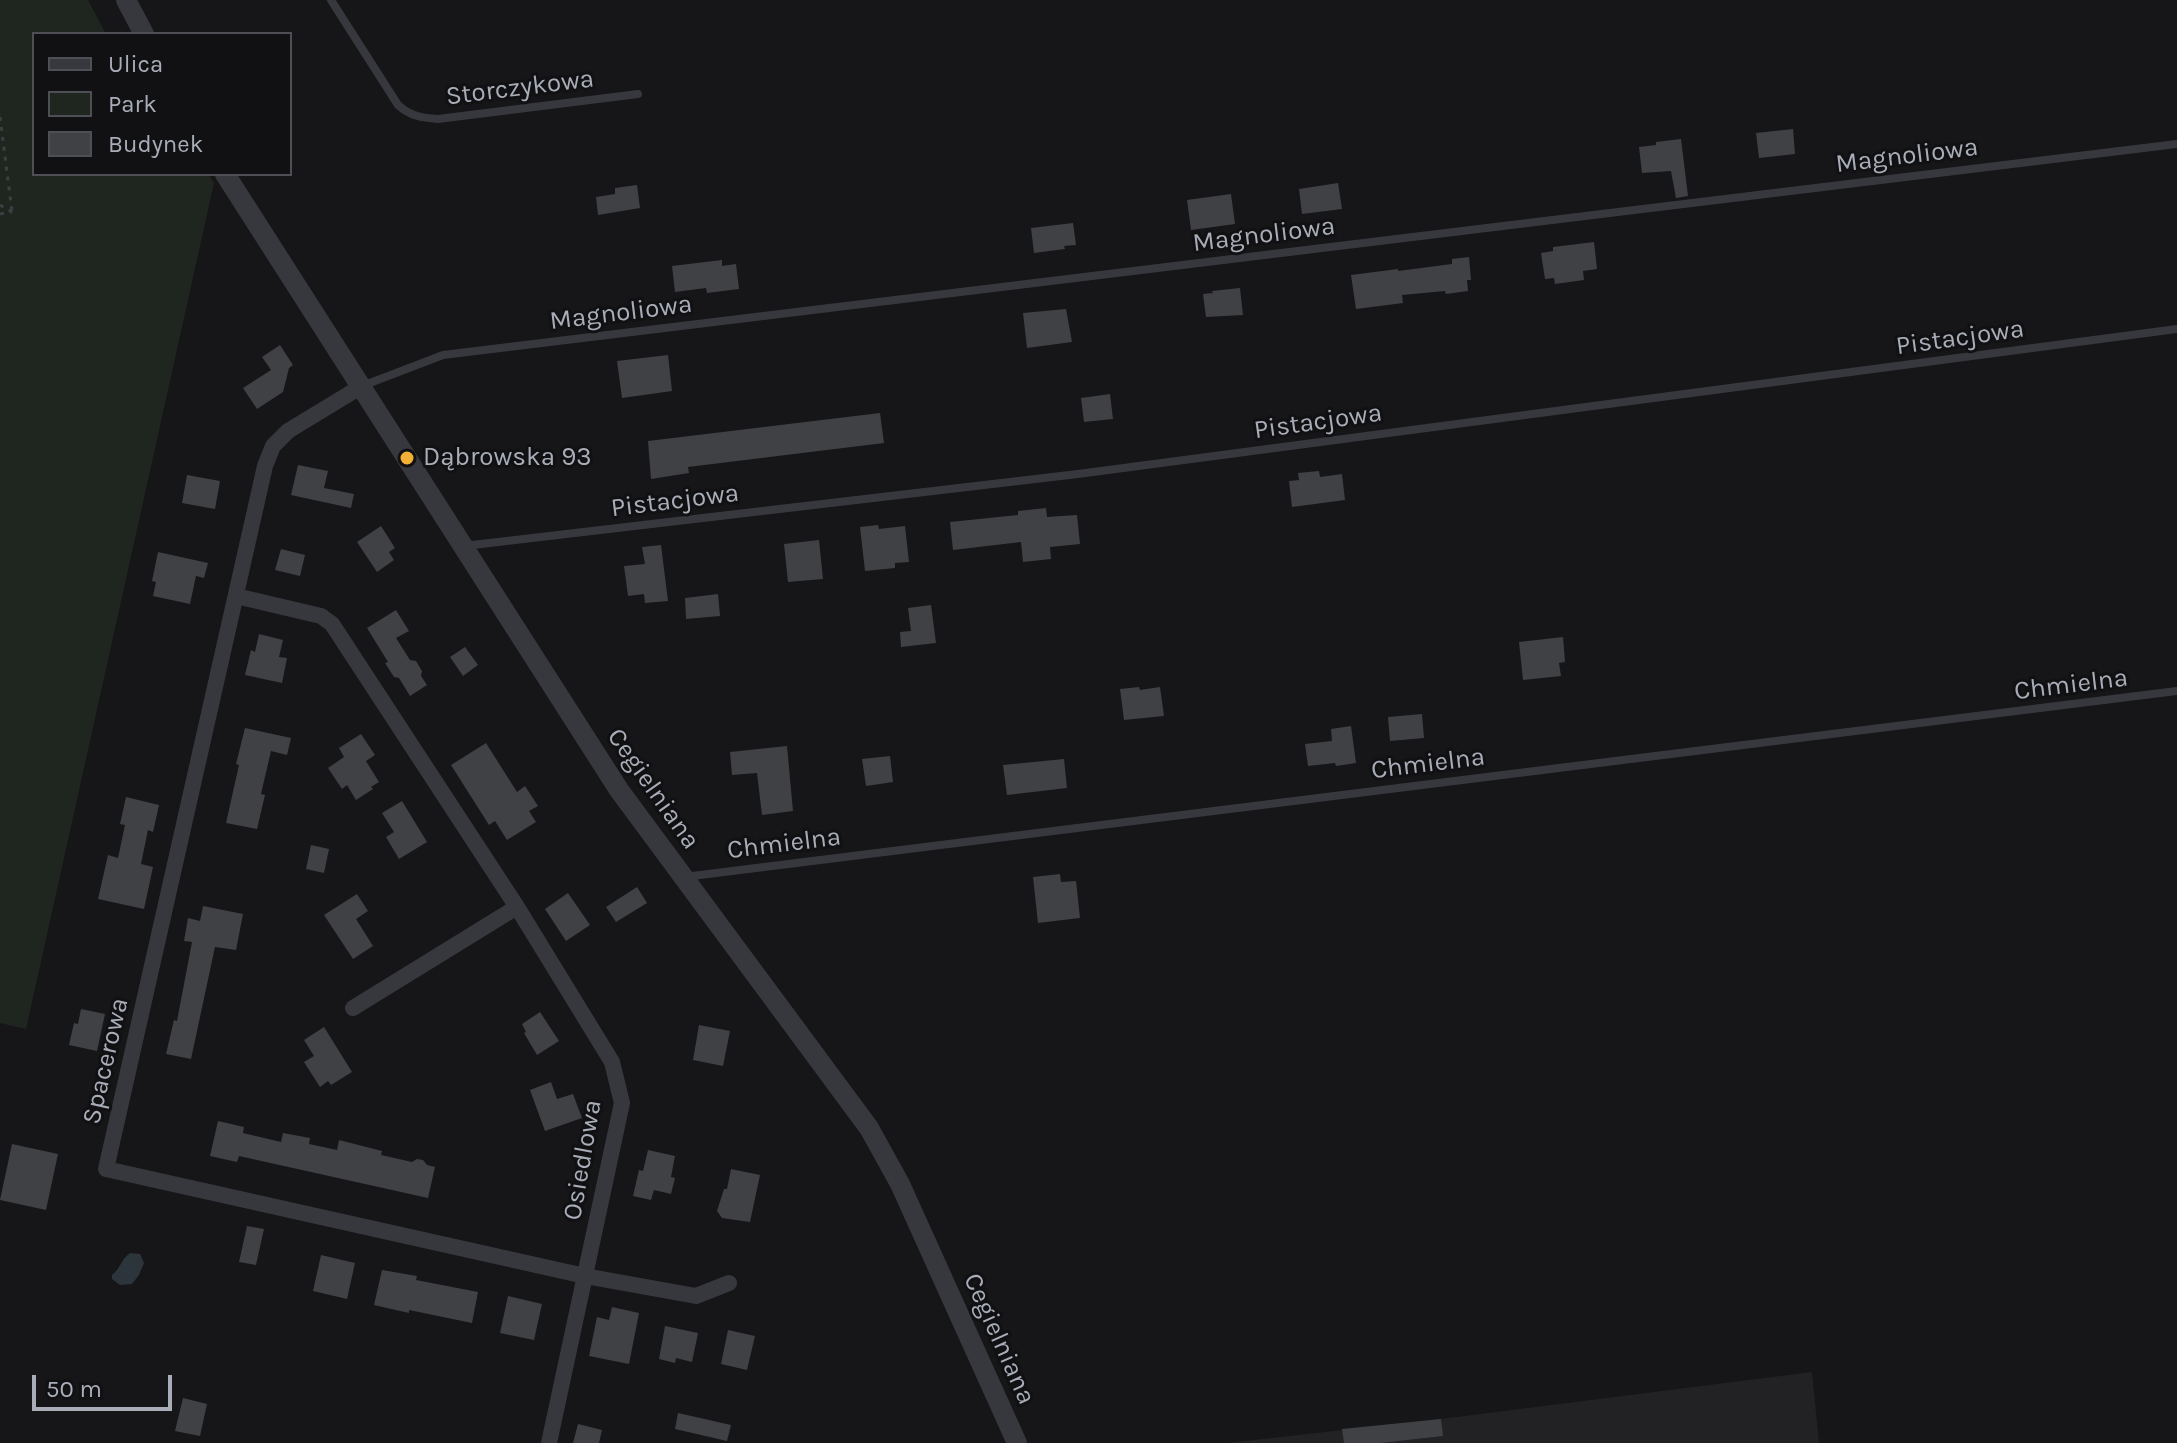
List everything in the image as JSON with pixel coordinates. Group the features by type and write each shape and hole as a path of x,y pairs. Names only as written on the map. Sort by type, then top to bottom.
{"street":[{"path":"126,0 143,32"},
{"name":"Cegielniana","path":"226,176 619,790 869,1128 900,1184 1017,1443"},
{"name":"Spacerowa","path":"362,386 288,431 273,446 265,466 106,1169 585,1276 696,1296 729,1283"},
{"name":"Osiedlowa","path":"236,596 321,616 332,624 517,907 612,1062 622,1103 549,1443"},
{"path":"353,1008 517,907"}],"lane":[{"name":"Storczykowa","path":"331,0 398,105 407,113 438,119 638,94"},
{"name":"Magnoliowa","path":"362,386 443,355 2177,144"},
{"name":"Pistacjowa","path":"462,546 1078,474 2177,329"},
{"name":"Chmielna","path":"683,877 2177,691"}],"path":[{"path":"0,117 12,212"},
{"path":"0,205 12,212"},
{"path":"0,214 12,212"}],"shaded area":[{"path":"130,1253 140,1254 144,1263 132,1284 120,1285 112,1279 112,1275"},
{"path":"1812,1372 1819,1443 1227,1443 1441,1419"}],"green space":[{"path":"0,0 88,0 105,32 32,32 32,176 209,176 214,183 26,1029 0,1023"}],"building":[{"path":"1793,129 1795,154 1759,158 1756,133"},
{"path":"1681,139 1688,196 1676,198 1671,171 1642,173 1639,147"},
{"path":"1338,183 1342,209 1302,214 1299,189"},
{"path":"637,185 640,208 598,215 596,197 615,194 615,188"},
{"path":"1231,194 1235,224 1191,230 1187,200"},
{"path":"1073,223 1076,245 1034,253 1031,228"},
{"path":"1594,242 1597,269 1583,271 1584,280 1555,284 1554,278 1545,279 1541,253 1553,251 1553,247"},
{"path":"1469,257 1471,280 1467,280 1468,291 1402,295 1403,303 1356,309 1351,275 1452,264 1452,259"},
{"path":"722,260 722,266 736,264 739,289 707,293 706,288 675,292 672,266"},
{"path":"1240,288 1243,315 1206,317 1203,294"},
{"path":"1066,309 1072,342 1027,348 1023,313"},
{"path":"280,345 293,365 289,368 283,392 257,409 243,388 271,370 262,357"},
{"path":"668,355 672,391 622,398 617,361"},
{"path":"1110,394 1113,419 1084,422 1081,398"},
{"path":"880,413 884,443 688,467 689,473 651,479 648,441"},
{"path":"298,465 328,471 324,488 354,494 351,508 291,495"},
{"path":"1319,471 1320,477 1342,474 1345,500 1292,507 1289,481 1299,480 1298,473"},
{"path":"187,475 220,481 215,509 182,503"},
{"path":"1046,508 1047,517 1077,515 1080,544 1050,547 1051,559 1023,562 1021,542 953,550 950,522 1018,515 1018,511"},
{"path":"878,525 879,529 905,526 909,562 895,563 895,568 865,571 860,527"},
{"path":"381,526 395,548 389,552 394,560 377,572 357,542"},
{"path":"819,540 823,579 788,582 784,544"},
{"path":"661,545 668,601 645,603 644,594 628,596 624,566 645,564 642,547"},
{"path":"281,549 305,555 300,576 275,570"},
{"path":"158,552 208,563 204,578 196,576 190,604 153,596 156,582 152,581"},
{"path":"718,594 720,616 686,619 685,598"},
{"path":"931,605 936,643 901,647 900,632 911,631 908,608"},
{"path":"396,610 409,631 396,638 410,660 416,661 427,685 410,696 385,663 388,662 367,628"},
{"path":"259,634 283,640 279,657 287,658 282,683 245,675 251,650 255,652"},
{"path":"1563,637 1565,662 1559,663 1561,676 1523,680 1519,642"},
{"path":"465,647 478,665 463,676 450,657"},
{"path":"1139,687 1140,690 1160,687 1164,716 1124,720 1120,689"},
{"path":"1422,714 1424,738 1390,741 1388,717"},
{"path":"1351,726 1356,763 1308,766 1305,744 1332,741 1331,729"},
{"path":"245,728 291,738 287,755 271,751 257,829 226,823"},
{"path":"361,734 375,755 366,761 379,782 356,800 347,785 342,789 328,768 344,757 339,748"},
{"path":"486,743 517,792 525,786 538,806 529,811 536,822 507,840 495,821 489,825 451,765"},
{"path":"787,746 793,811 762,815 757,773 732,775 730,752"},
{"path":"890,756 893,782 866,786 862,759"},
{"path":"1064,759 1067,788 1007,795 1003,765"},
{"path":"126,797 159,805 153,832 148,830 141,864 153,867 144,909 98,899 108,855 118,858 125,825 120,824"},
{"path":"402,801 427,842 399,859 386,837 394,832 382,813"},
{"path":"311,845 329,849 324,873 306,869"},
{"path":"1060,874 1061,882 1076,881 1080,918 1038,923 1033,877"},
{"path":"637,887 647,903 616,922 606,907"},
{"path":"568,893 590,925 566,941 545,909"},
{"path":"357,894 368,911 356,919 373,946 353,959 324,915"},
{"path":"203,906 243,914 236,950 215,947 191,1059 166,1054 174,1020 177,1021 192,942 184,941 188,918 200,921"},
{"path":"81,1009 105,1014 97,1051 69,1045"},
{"path":"540,1012 559,1041 537,1055 522,1024"},
{"path":"699,1025 730,1031 723,1066 693,1060"},
{"path":"324,1027 352,1072 331,1085 328,1081 320,1087 304,1062 314,1056 304,1040"},
{"path":"551,1082 557,1099 573,1094 582,1118 545,1131 530,1090"},
{"path":"218,1121 244,1127 243,1133 281,1142 283,1133 310,1138 309,1144 337,1150 339,1140 382,1151 381,1155 412,1162 423,1160 435,1167 428,1198 239,1156 237,1162 210,1156"},
{"path":"12,1144 58,1154 46,1210 0,1200"},
{"path":"648,1150 675,1156 671,1194 654,1190 651,1200 633,1196"},
{"path":"731,1169 760,1175 750,1222 722,1218 717,1211 724,1189 727,1189"},
{"path":"247,1226 264,1229 256,1265 239,1262"},
{"path":"321,1255 355,1263 347,1299 313,1291"},
{"path":"382,1270 478,1292 472,1323 374,1305"},
{"path":"508,1296 542,1304 534,1340 500,1333"},
{"path":"612,1307 639,1313 629,1364 589,1356 597,1317 609,1320"},
{"path":"665,1326 698,1333 692,1362 676,1358 675,1363 659,1359"},
{"path":"728,1330 755,1336 747,1370 721,1364"},
{"path":"183,1398 207,1404 200,1436 175,1431"},
{"path":"678,1413 731,1425 727,1441 675,1429"},
{"path":"1441,1419 1443,1436 1380,1443 1344,1443 1342,1429"},
{"path":"578,1424 602,1430 599,1443 573,1443"}],"place":[{"name":"Dąbrowska 93","path":"407,458"}]}
